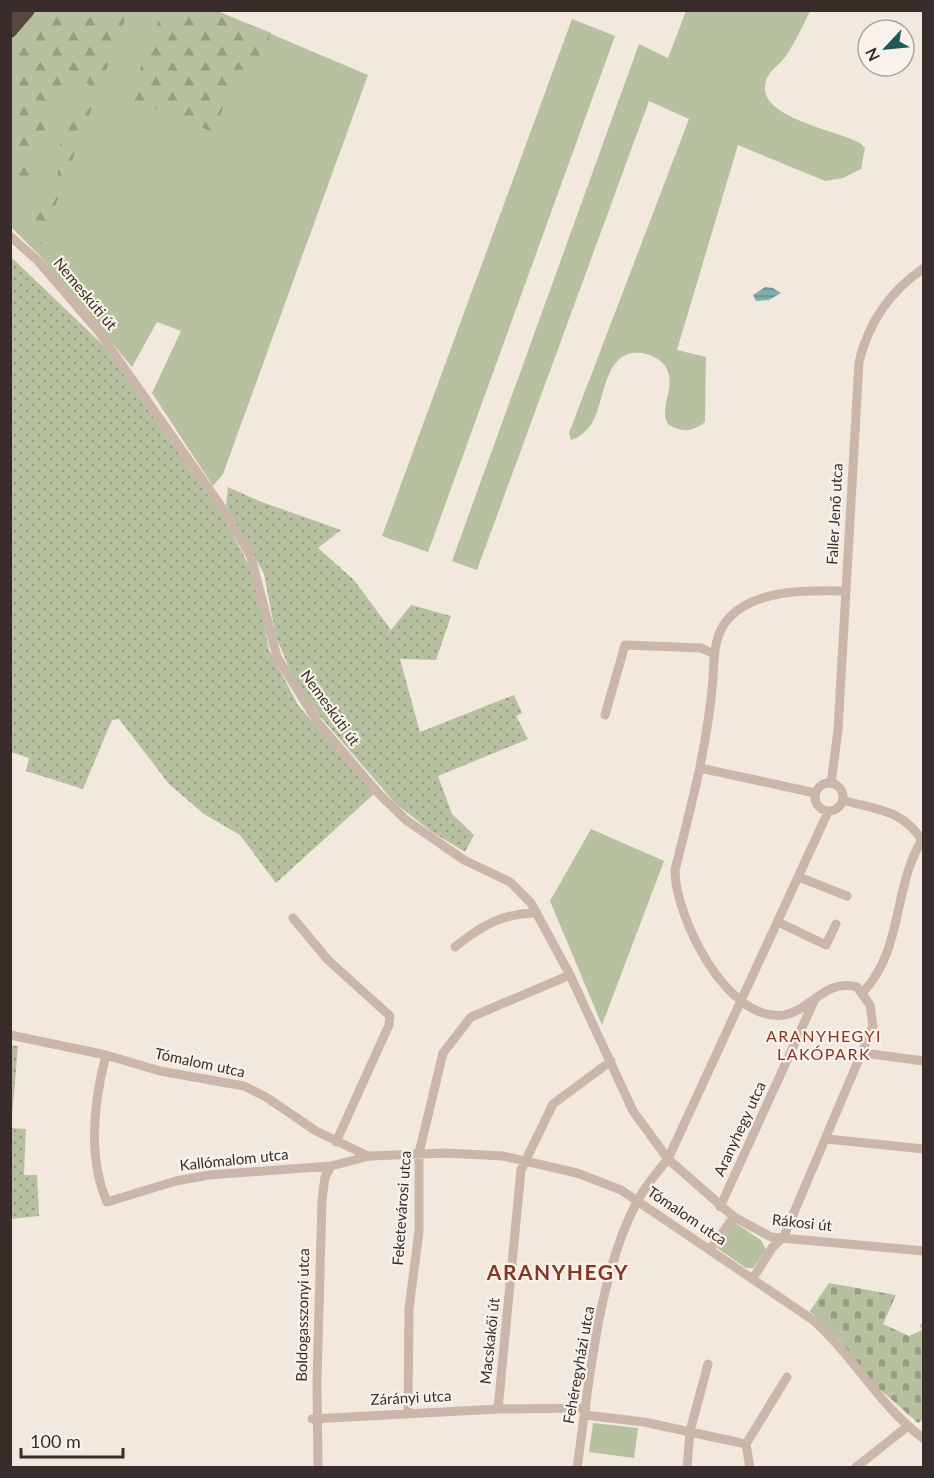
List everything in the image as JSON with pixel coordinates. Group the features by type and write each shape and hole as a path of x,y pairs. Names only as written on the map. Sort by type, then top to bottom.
{"highway":[{"path":"10,15 14,10"},
{"path":"10,31 28,10"}],"street":[{"name":"Nemeskúti út","path":"10,236 38,261 99,332 219,503 251,557 277,657 319,724 378,793 406,820 464,860 510,882 524,894 537,913 570,975 633,1111 668,1159"},
{"name":"Faller Jenő utca","path":"831,783 838,730 859,362 862,348 878,315 894,295 924,268"},
{"path":"753,1278 772,1248 784,1236 827,1139 873,1026 870,1005 863,993 852,986 836,985 790,1014 767,1015 753,1011 740,1001 714,972 701,949 675,888 675,870 700,768 708,725 714,654 723,625 748,602 782,595 845,591"},
{"path":"605,715 625,645 701,648 714,654"},
{"path":"700,768 815,794"},
{"path":"831,783 839,788 843,801 836,810 828,812 817,806 815,794 820,786 831,783"},
{"path":"843,801 884,810 898,816 913,827 923,841 912,856 896,926 888,950 863,993"},
{"path":"740,1001 828,812"},
{"path":"799,877 847,896"},
{"path":"454,947 497,918 512,914 537,913"},
{"path":"293,918 328,960 390,1016 389,1025 336,1142"},
{"path":"778,922 826,945 836,924"},
{"name":"Feketevárosi utca","path":"408,1414 409,1309 419,1231 419,1153 441,1059 471,1017 570,975"},
{"name":"Aranyhegy utca","path":"720,1207 815,999"},
{"name":"Fehéregyházi utca","path":"577,1467 610,1277 637,1201 668,1159 740,1001"},
{"name":"Tómalom utca","path":"10,1035 106,1055 160,1071 244,1086 266,1097 336,1142 370,1156"},
{"path":"863,1053 924,1061"},
{"name":"Kallómalom utca","path":"106,1055 97,1095 96,1150 99,1179 107,1202 176,1181 209,1175 331,1166"},
{"name":"Macskakői út","path":"498,1409 521,1170 553,1104 611,1061"},
{"path":"827,1139 924,1149"},
{"name":"Tómalom utca","path":"331,1166 370,1156 419,1153 471,1154 525,1161 577,1173 621,1190 753,1278 824,1330 877,1395 918,1431"},
{"name":"Rákosi út","path":"668,1159 720,1207 759,1233 771,1237 784,1236 924,1251"},
{"name":"Boldogasszonyi utca","path":"318,1467 314,1418 322,1185 331,1166"},
{"path":"710,1250 734,1217"},
{"path":"687,1467 690,1431 708,1364"},
{"path":"750,1467 746,1444 787,1377"},
{"name":"Zárányi utca","path":"314,1418 498,1409 585,1411 746,1444"},
{"path":"855,1467 918,1431"}],"green space":[{"path":"163,10 217,11 271,33 255,74 239,69 213,132 129,98"},
{"path":"11,11 217,11 368,75 223,474 213,486 152,393 181,331 157,322 132,367 41,257 11,227"},
{"path":"55,11 128,11 41,244 28,231 58,174 58,166 52,161 89,84 68,75 13,216 10,213 11,57"},
{"path":"686,11 810,11 786,56 767,77 766,94 773,104 785,113 860,143 865,148 861,169 843,178 825,181 738,145 677,350 706,357 705,422 696,428 687,430 668,424 665,410 670,381 665,366 648,354 629,354 619,359 612,368 596,414 588,429 571,440 569,433 689,119 649,101 477,570 452,561 639,44 668,58"},
{"path":"572,19 615,36 428,552 382,536"},
{"path":"10,256 103,345 220,512 255,576 269,650 298,705 374,794 276,883 240,835 204,814 169,784 119,719 112,720 83,789 26,771 29,758 11,752"},
{"path":"228,487 259,501 341,530 318,548 354,580 391,630 411,605 451,616 436,660 400,659 420,732 514,695 522,713 516,716 528,739 438,776 452,814 474,835 465,852 432,832 396,804 319,715 291,672 276,637 264,574 226,506"},
{"path":"591,829 664,861 602,1025 550,901"},
{"path":"10,1045 18,1046 11,1128 26,1129 24,1175 37,1175 39,1216 11,1219"},
{"path":"735,1223 761,1240 766,1250 753,1268 746,1268 717,1248"},
{"path":"829,1283 896,1295 883,1324 909,1336 922,1330 920,1325 923,1323 923,1419 918,1423 874,1384 838,1338 810,1311"},
{"path":"593,1423 638,1428 634,1458 589,1452"}],"water":[{"path":"765,287 773,288 781,293 769,300 756,301 753,295"}],"district":[{"name":"ARANYHEGYI LAKÓPARK","path":"824,1045"},
{"name":"ARANYHEGY","path":"558,1273"}]}
